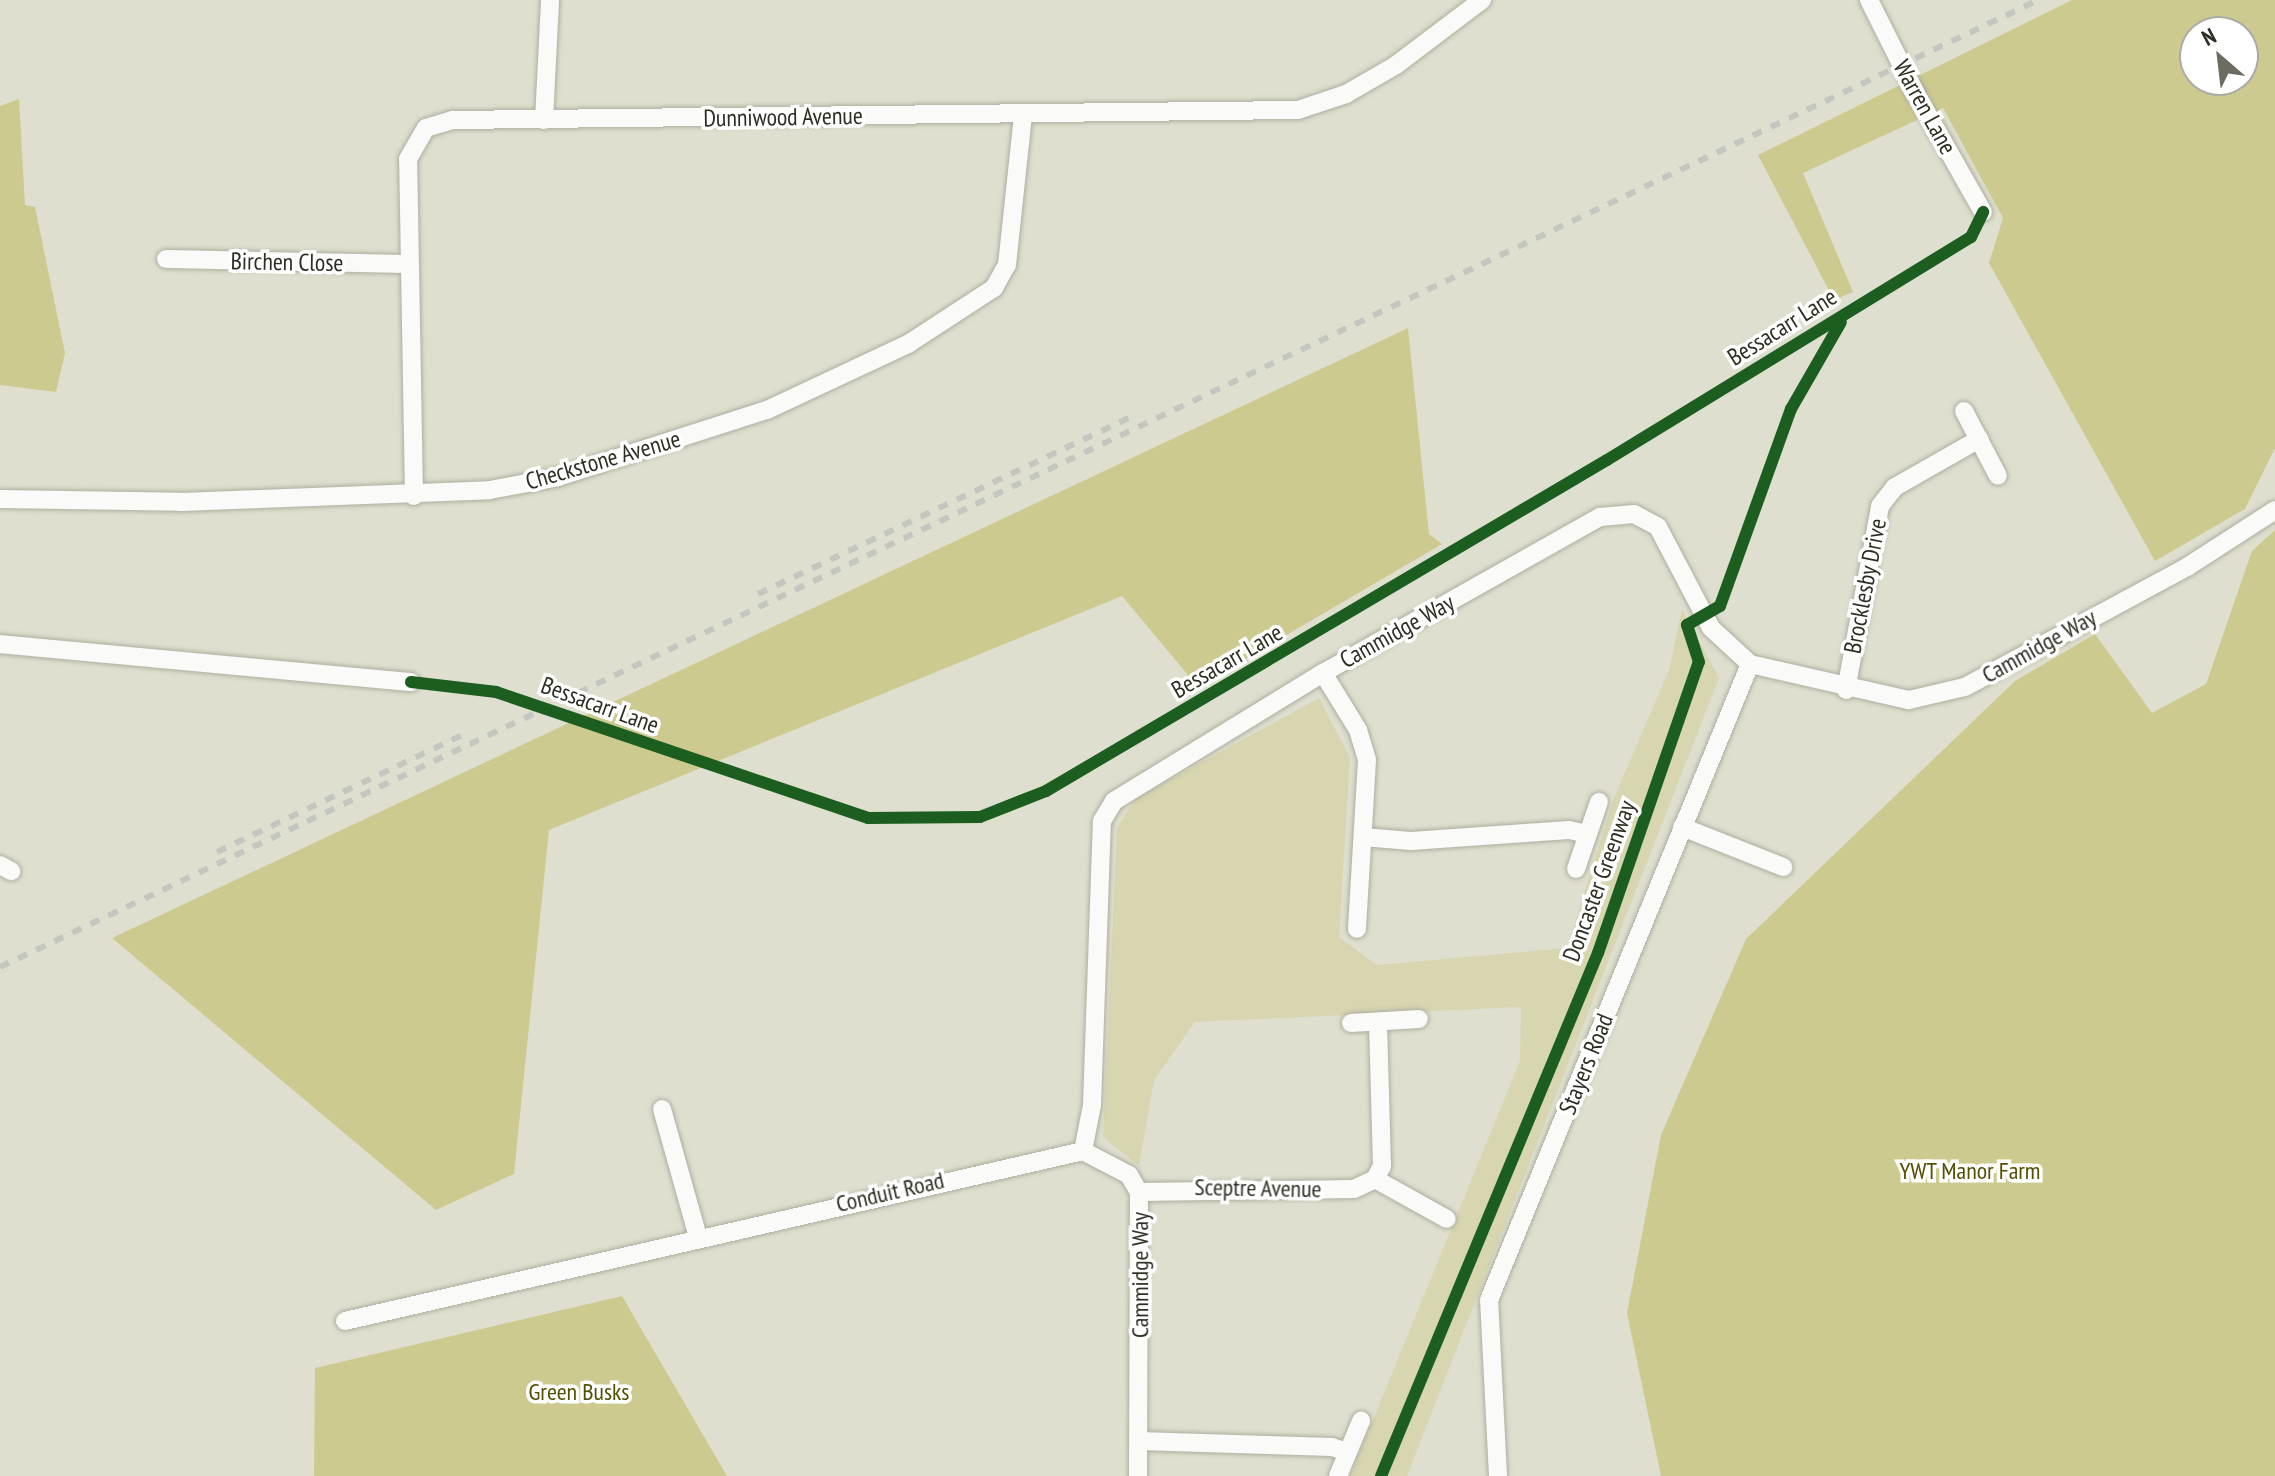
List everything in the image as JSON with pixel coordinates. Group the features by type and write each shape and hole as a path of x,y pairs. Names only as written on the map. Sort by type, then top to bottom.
{"street":[{"path":"544,120 550,0"},
{"name":"Dunniwood Avenue","path":"414,496 408,159 426,128 453,120 1298,110 1346,94 1396,65 1482,0"},
{"name":"Warren Lane","path":"1869,0 1915,92 1983,212"},
{"name":"Checkstone Avenue","path":"0,499 414,496 558,477 767,410 908,344 974,304 994,288 1007,265 1023,115"},
{"name":"Birchen Close","path":"166,259 408,264"},
{"path":"1964,411 1998,476"},
{"name":"Brocklesby Drive","path":"1846,690 1880,506 1895,487 1979,439"},
{"name":"Cammidge Way","path":"1138,1476 1139,1192 1120,1168 1083,1151 1092,1105 1102,821 1129,787 1323,673 1600,517 1634,514 1658,527 1711,628 1750,664 1846,690 1909,700 1965,687 2187,567 2275,510"},
{"path":"0,644 411,682"},
{"name":"Stayers Road","path":"1498,1476 1489,1300 1750,664"},
{"path":"1323,673 1358,730 1367,760 1357,929"},
{"path":"1576,869 1599,802"},
{"path":"1682,827 1783,867"},
{"path":"1363,837 1411,841 1569,830 1588,834"},
{"path":"1351,1023 1419,1019"},
{"path":"1378,1022 1382,1166 1375,1179 1447,1219"},
{"path":"662,1109 698,1237"},
{"name":"Conduit Road","path":"345,1321 698,1237 1083,1151"},
{"name":"Sceptre Avenue","path":"1139,1192 1354,1189 1375,1179"},
{"path":"1338,1476 1361,1421"},
{"path":"1139,1441 1332,1447 1347,1452"}],"green space":[{"path":"2072,0 2275,0 2275,448 2245,509 2155,561 1989,263 2003,218 1943,108 1803,173 1853,292 1834,300 1758,155"},
{"path":"19,99 25,205 35,207 65,353 56,392 0,385 0,106"},
{"path":"1408,328 1429,534 1442,544 1198,687 1122,596 549,830 514,1174 436,1210 112,938"},
{"name":"YWT Manor Farm","path":"2275,530 2275,1476 1661,1476 1627,1313 1661,1135 1746,939 2015,681 2095,634 2152,713 2206,684 2252,551"},
{"path":"1682,609 1719,678 1407,1476 1350,1476 1520,1061 1521,1007 1195,1022 1154,1080 1139,1166 1103,1137 1117,828 1136,798 1319,698 1350,758 1339,937 1377,965 1567,948 1614,798 1669,670"},
{"name":"Green Busks","path":"622,1296 727,1476 314,1476 315,1368"}],"railway":[{"path":"0,967 2038,0"},
{"path":"758,594 1130,417"},
{"path":"217,852 462,735"}],"cycle path":[{"name":"Bessacarr Lane","path":"411,682 496,692 868,818 980,817 1046,791 1607,460 1971,237 1983,212"},
{"name":"Bessacarr Lane","path":"1381,1476 1598,953 1699,662 1687,625 1720,606 1791,409 1841,322"}]}
